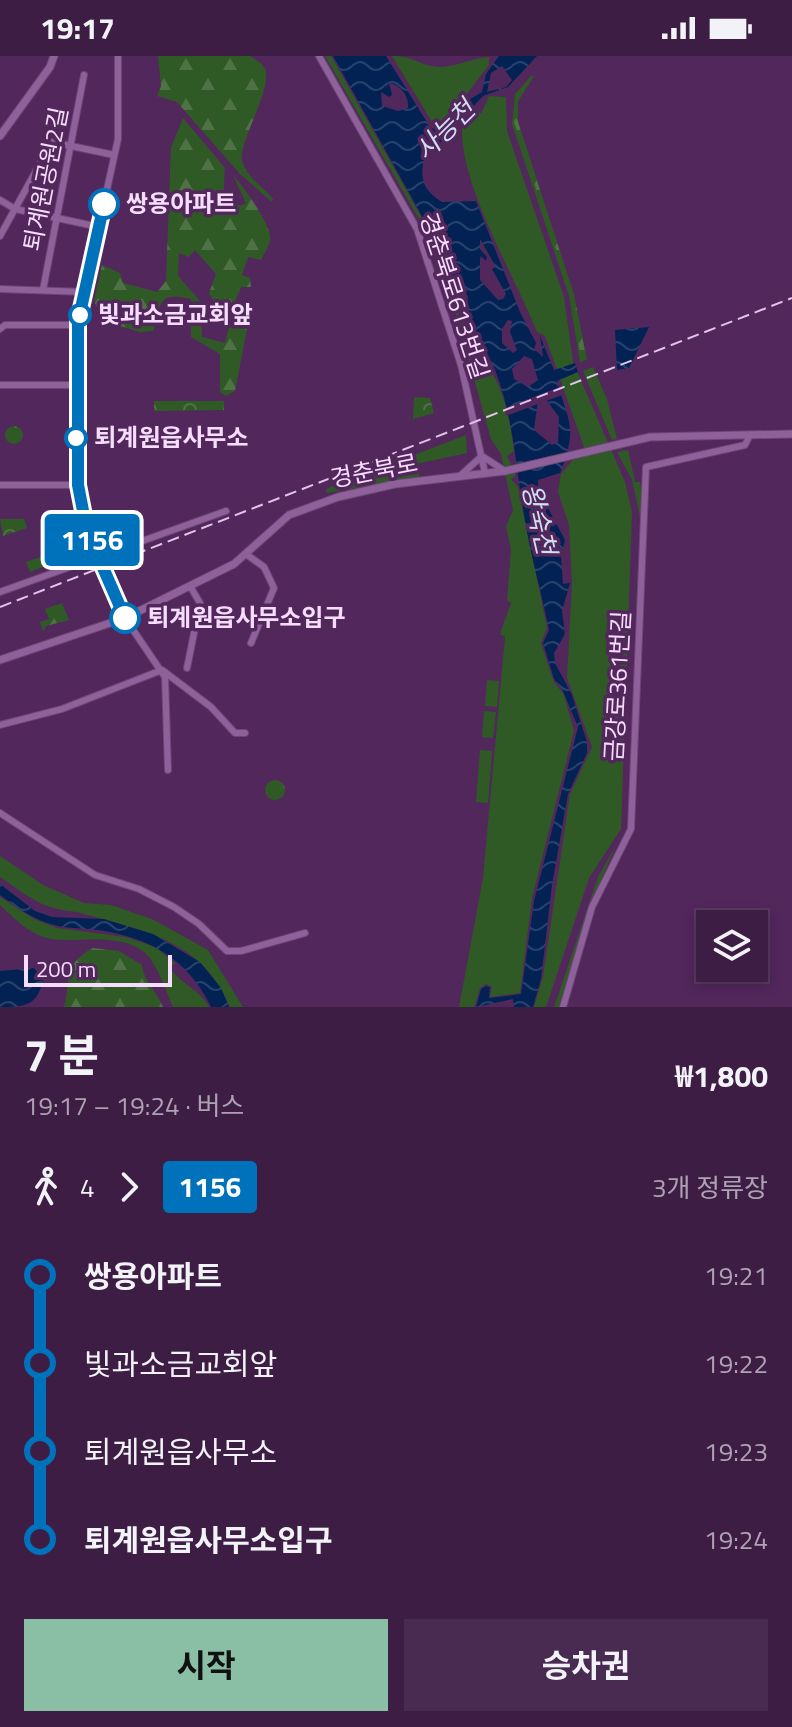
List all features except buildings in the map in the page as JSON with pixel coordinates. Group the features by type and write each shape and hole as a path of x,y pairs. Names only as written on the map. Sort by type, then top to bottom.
{"street":[{"path":"1,131 50,67 54,56"},
{"path":"118,56 114,155 78,325 78,485 87,531 125,618 165,677 168,770"},
{"name":"경춘북로613번길","path":"319,56 417,229 461,365 485,473"},
{"name":"퇴계원공원2길","path":"43,290 84,75"},
{"path":"0,236 52,142 114,155"},
{"path":"0,200 15,209 99,227"},
{"path":"0,289 85,292"},
{"path":"0,329 5,325 78,325"},
{"path":"0,385 76,385"},
{"name":"경춘북로","path":"0,660 125,618 190,586 234,564 289,515 315,503 395,484 505,471 650,437 792,434"},
{"name":"금강로361번길","path":"563,1007 592,907 631,829 646,467 745,445 750,435"},
{"path":"456,477 477,464 482,456 505,471"},
{"path":"0,485 78,485"},
{"path":"0,592 98,554 226,511"},
{"path":"246,554 264,567 274,588 251,643"},
{"path":"187,668 200,603 190,586"},
{"path":"0,725 62,709 162,670"},
{"path":"162,670 211,707 235,733 245,733"},
{"path":"0,813 95,875 139,889 174,907 208,931 227,951 241,951 305,933"}],"green space":[{"path":"158,56 251,56 262,65 266,78 264,89 245,141 242,160 247,171 273,199 272,202 239,173 177,102 157,96 161,86"},
{"path":"325,56 331,56 432,236 441,245 443,270 466,298 465,309 471,333 500,389 514,451 507,456 516,476 511,479 518,487 547,628 541,643 554,682 564,695 574,731 532,898 520,993 490,997 492,987 486,984 480,988 474,1007 459,1007 483,878 505,637 500,634 511,603 507,600 511,549 506,526 513,510 501,454 491,439 451,297 419,219"},
{"path":"392,56 440,67 489,57 489,65 445,122 435,127"},
{"path":"534,76 518,101 518,122 574,295 587,359 580,363 569,296 512,124 515,94"},
{"path":"534,76 518,101 518,122 574,295 586,357 581,359 571,295 514,122 515,100"},
{"path":"489,96 506,97 507,131 564,297 573,362 625,482 632,512 621,829 589,878 546,1007 534,1007 543,977 570,794 592,747 567,678 572,582 569,525 558,492 561,474 584,447 545,336 537,332 488,225 467,167 462,141 463,118 471,118 477,110 481,114"},
{"path":"183,118 225,168 223,197 240,206 246,203 233,175 260,213 270,236 261,260 248,257 242,275 250,278 251,287 241,287 233,307 224,311 217,307 209,293 216,274 195,250 189,257 179,253 178,276 201,302 208,302 218,317 204,318 201,322 202,337 225,343 230,322 234,320 247,329 235,391 226,396 220,392 220,354 191,337 191,299 166,299 159,308 153,331 140,332 104,321 94,301 102,265 120,273 123,283 157,292 166,281 171,148"},
{"path":"593,367 607,399 617,439 612,440 583,371"},
{"path":"414,397 430,398 434,413 413,419"},
{"path":"154,401 224,401 224,410 154,411"},
{"path":"14,426 23,435 14,444 5,435"},
{"path":"466,435 467,453 416,464 420,465 419,477 327,493 326,489"},
{"path":"628,450 635,482 640,482 643,498 640,517 632,480 617,452"},
{"path":"0,519 24,519 27,528 3,536"},
{"path":"58,551 64,559 30,572 26,562"},
{"path":"62,603 69,620 46,626 43,631 40,622 49,619 45,609"},
{"path":"487,680 499,681 497,707 485,706"},
{"path":"484,711 496,712 493,738 482,737"},
{"path":"480,750 492,751 488,803 476,802"},
{"path":"275,780 282,783 285,790 282,797 275,800 268,797 265,790 268,783"},
{"path":"616,845 586,916 559,1007 554,1007 598,877"},
{"path":"0,856 43,885 84,903 111,905 152,919 208,950 243,1007 230,1007 218,984 204,967 169,942 128,926 52,908 29,897 0,877"},
{"path":"0,897 34,919 57,928 125,937 155,947 176,964 169,966 209,1007 173,1007 153,963 134,946 111,940 44,937 30,931 12,916 0,905"},
{"path":"92,948 119,951 142,965 163,1007 64,1007 71,968"}],"water":[{"name":"왕숙천","path":"333,56 386,56 430,127 440,131 467,101 482,92 486,74 499,56 537,56 508,87 483,96 470,110 464,110 439,145 434,137 422,172 427,188 442,202 476,201 520,312 536,343 534,349 543,357 540,336 554,370 575,363 578,372 557,381 570,426 566,458 560,473 538,480 539,507 543,507 546,494 549,510 565,540 561,556 563,584 570,583 562,611 565,634 554,653 555,663 572,695 587,742 587,753 568,794 552,885 541,979 533,1007 514,1007 513,999 476,1007 481,989 486,986 490,987 489,998 521,994 534,901 578,727 562,689 554,679 543,643 549,630 528,540 510,422 501,387 472,326 468,296 445,271 441,240 433,236","holes":["502,66 512,80 506,87 487,92 491,73","389,83 403,92 408,108 398,111 382,106 381,92 389,97 392,95","480,239 496,267 492,269 506,294 503,299 498,300 480,280 480,259 481,256 486,261 487,257 480,249","508,320 512,321 510,332 517,350 513,353 502,343 502,329","524,356 532,359 538,380 528,387 514,379 512,369","545,398 559,417 558,442 552,445 534,430 538,400"]},
{"path":"649,327 629,368 617,370 615,330"},
{"path":"0,884 35,911 52,917 104,919 153,934 200,962 221,988 229,1007 211,1007 191,976 150,945 117,933 59,926 39,920 0,895"},
{"path":"34,968 43,979 34,1000 23,1005 0,1007 0,971"}],"pier":[{"path":"562,386 565,394 506,416 505,408"}],"railway":[{"path":"0,607 792,298"}],"bus line":[{"name":"1156","path":"104,204 78,322 78,491 87,531 125,618"}],"place":[{"name":"쌍용아파트","path":"104,204"},
{"name":"빛과소금교회앞","path":"80,315"},
{"name":"퇴계원읍사무소","path":"76,438"},
{"name":"퇴계원읍사무소입구","path":"125,618"}],"water label":[{"name":"사능천","path":"445,130"}]}
